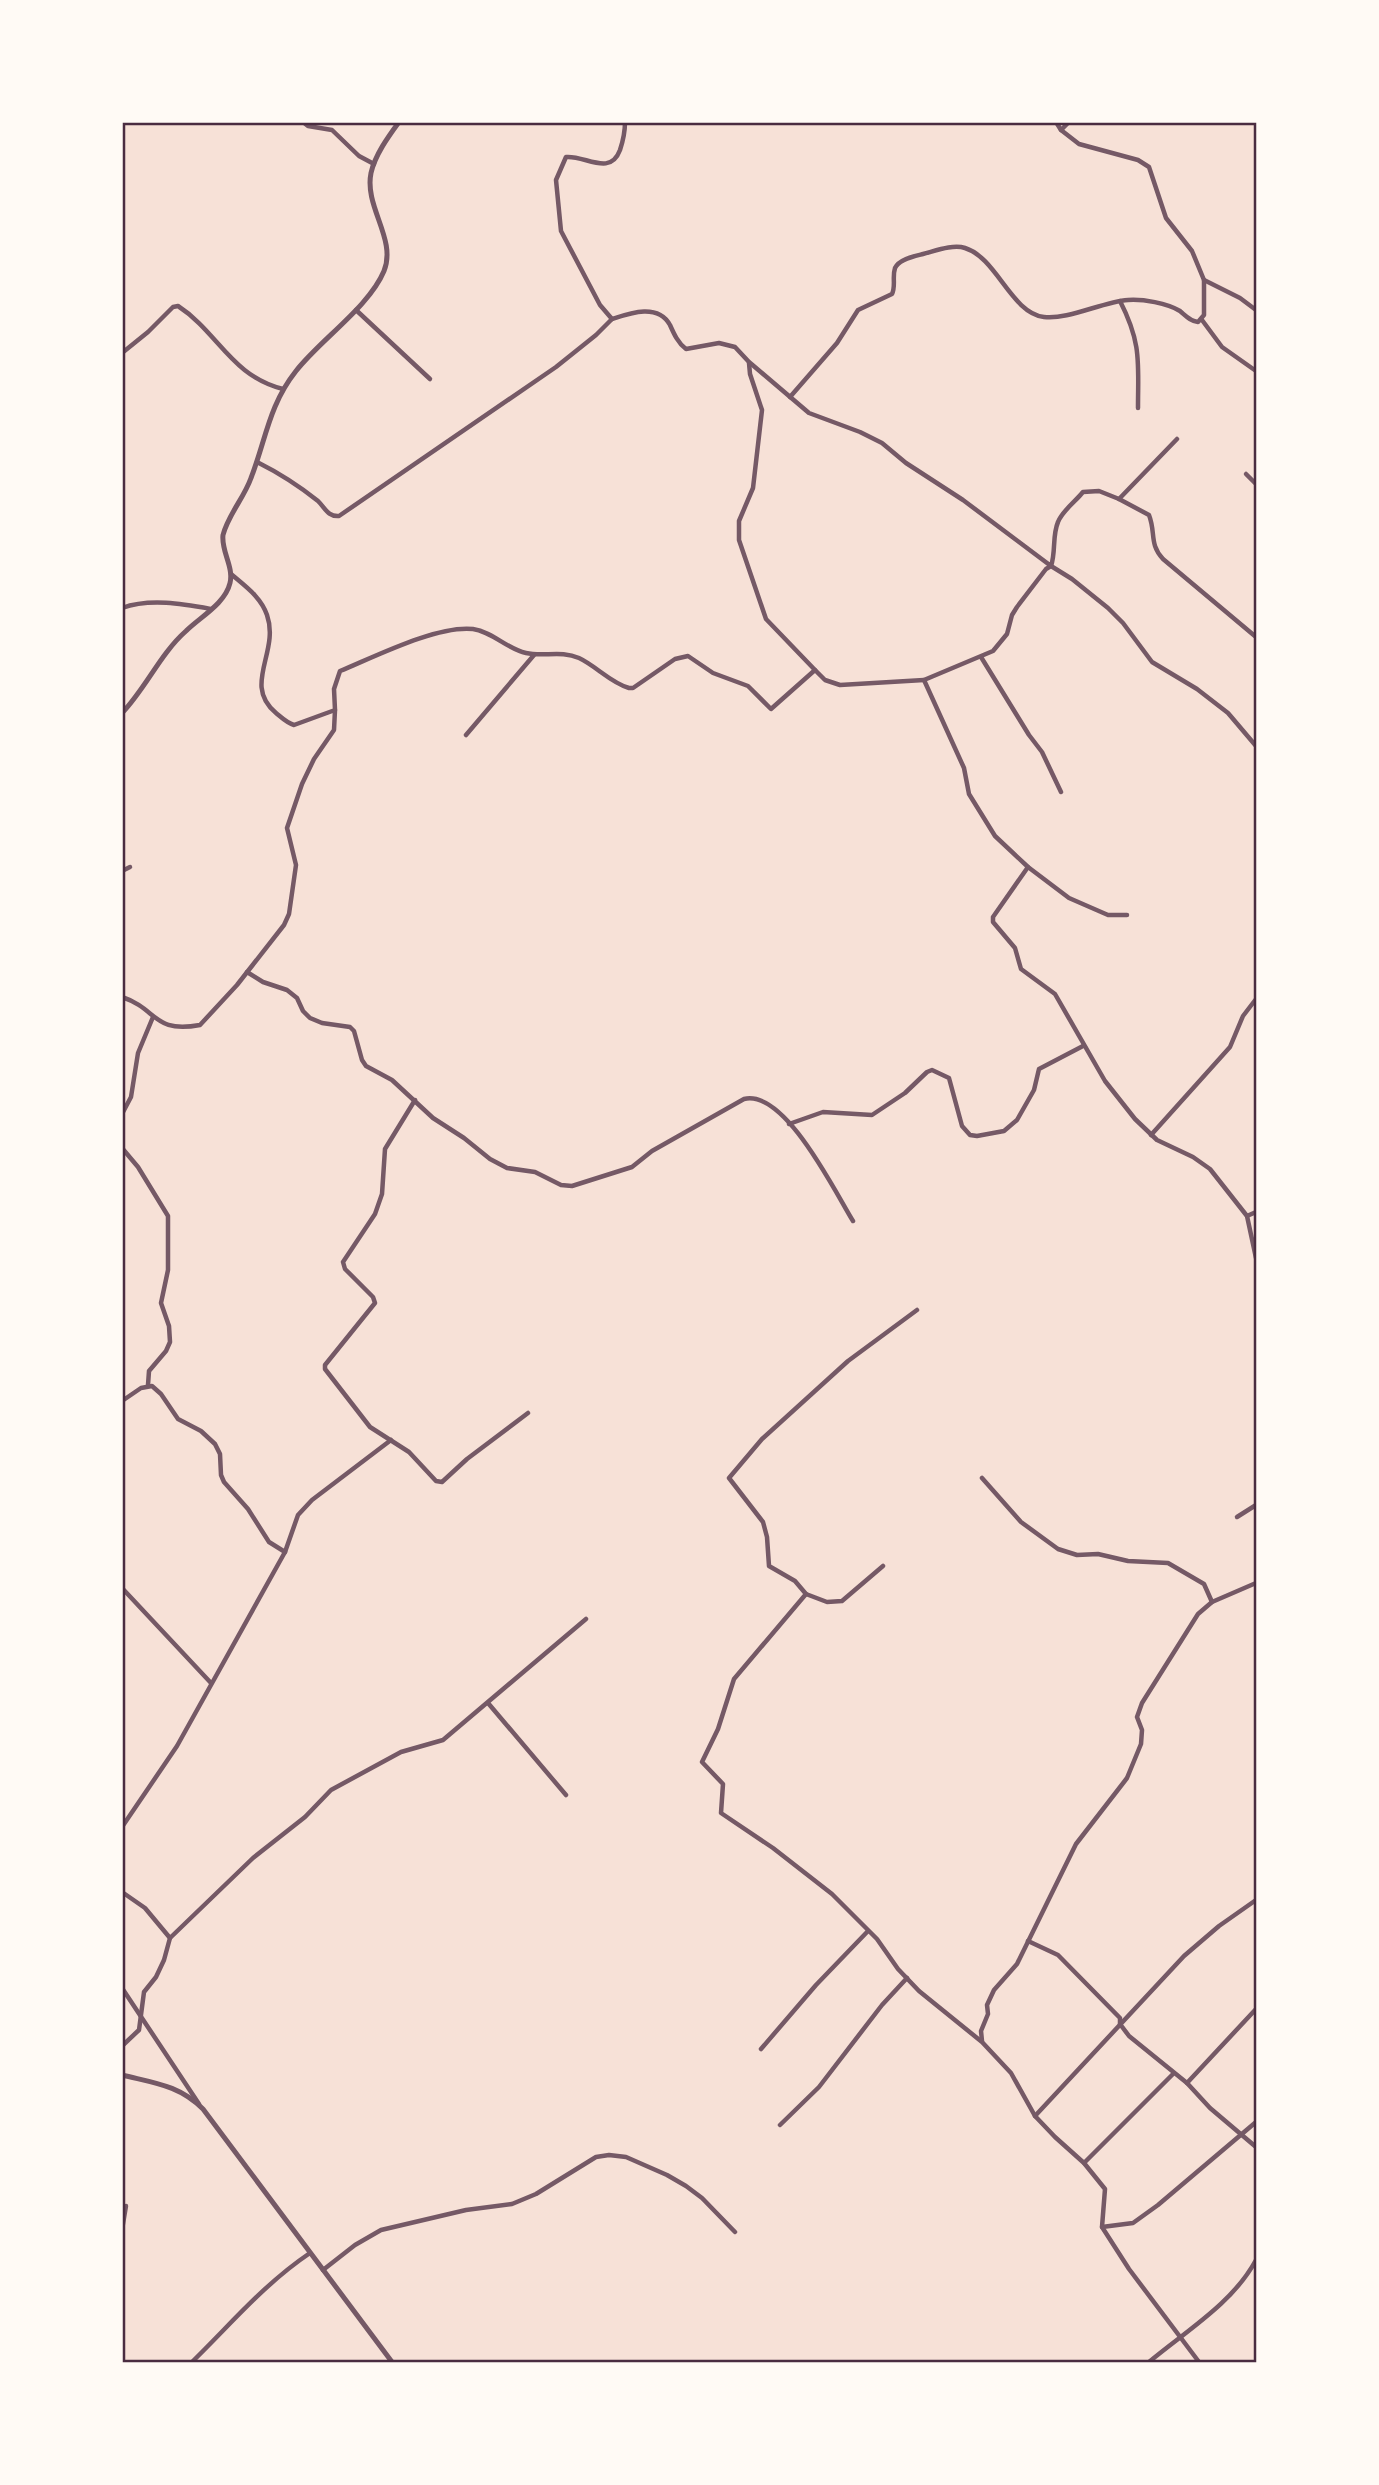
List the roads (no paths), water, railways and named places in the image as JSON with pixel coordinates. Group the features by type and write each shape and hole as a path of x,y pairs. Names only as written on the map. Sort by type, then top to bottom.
{"street":[{"path":"303,122 308,126 332,130 359,156 374,164"},
{"path":"122,713 177,640 227,591 230,573 223,535 246,491 269,417 284,389 303,363 355,309 385,268 387,244 373,206 371,173 389,135 399,122"},
{"path":"612,319 600,305 561,231 555,180 566,157 601,165 611,162 622,145 625,122"},
{"path":"790,397 837,343 858,310 892,294 895,269 899,263 951,247 967,248 992,269 1026,310 1046,317 1063,316 1120,301 1151,302 1172,307 1192,321 1198,323 1202,320 1203,280 1192,251 1166,218 1149,167 1138,160 1079,144 1061,130 1056,122"},
{"path":"1061,130 1069,122"},
{"path":"1203,280 1240,298 1256,310"},
{"path":"1120,301 1130,320 1138,349 1138,408"},
{"path":"122,353 173,307 178,306 192,317 242,370 269,385 284,389"},
{"path":"355,309 430,379"},
{"path":"257,462 285,475 320,503 330,515 339,516 556,367 612,319 650,311 659,313 667,319 682,347 690,349 727,343 735,347 809,413 882,443 906,463 963,500 1072,579 1123,623 1152,662 1197,689 1228,713 1256,746"},
{"path":"1202,320 1222,347 1256,371"},
{"path":"749,362 750,374 762,410 753,488 739,521 739,540 766,619 825,680 840,685 924,680 993,651 1007,634 1017,607 1051,566 1055,555 1058,519 1083,492 1099,491 1149,515 1154,528 1155,550 1256,637"},
{"path":"1119,499 1177,439"},
{"path":"1246,474 1256,484"},
{"path":"230,573 262,604 268,618 270,641 261,690 267,705 294,725 335,710"},
{"path":"122,608 135,604 168,603 211,609"},
{"path":"122,997 136,1003 168,1025 200,1025 207,1020 284,925 289,914 296,861 287,828 302,784 317,754 334,730 334,689 340,671 434,634 472,629 497,639 512,649 534,654 565,654 578,658 629,688 633,688 675,659 688,656 713,673 748,686 771,709 815,670"},
{"path":"466,735 534,654"},
{"path":"981,657 1028,735 1042,752 1061,792"},
{"path":"924,680 964,768 967,786 976,806 995,836 1028,867 1069,898 1108,915 1127,915"},
{"path":"122,871 130,867"},
{"path":"1028,867 993,917 993,922 1015,947 1021,969 1055,994 1083,1046 1118,1099 1151,1135 1210,1169 1247,1216 1256,1258"},
{"path":"247,972 262,982 287,990 297,998 310,1018 321,1023 350,1027 354,1031 366,1066 392,1080 433,1118 464,1138 496,1164 535,1172 568,1187 632,1167 652,1150 746,1097 764,1102 789,1124 811,1149 853,1221"},
{"path":"1151,1135 1230,1047 1243,1016 1256,999"},
{"path":"122,1114 131,1097 138,1053 153,1017"},
{"path":"789,1124 823,1112 872,1115 905,1093 932,1070 949,1078 961,1123 967,1132 977,1136 1003,1132 1017,1120 1026,1105 1034,1090 1039,1069 1083,1046"},
{"path":"415,1100 385,1149 382,1194 375,1214 343,1262 345,1269 373,1297 374,1306 324,1367 370,1427 416,1458 436,1481 442,1482 467,1459 528,1413"},
{"path":"122,1148 138,1167 168,1216 168,1270 161,1303 169,1326 170,1342 149,1371 148,1385"},
{"path":"1247,1216 1256,1212"},
{"path":"883,1566 842,1601 827,1602 806,1594 792,1579 769,1566 763,1522 729,1479 762,1439 848,1361 917,1310"},
{"path":"148,1385 157,1390 178,1419 201,1431 215,1444 220,1454 224,1482 248,1509 269,1542 285,1552"},
{"path":"122,1401 148,1385"},
{"path":"122,1827 177,1746 285,1552 302,1509 391,1440"},
{"path":"982,1478 1021,1522 1058,1549 1077,1555 1098,1554 1128,1561 1168,1563 1204,1584 1212,1602"},
{"path":"1237,1517 1256,1505"},
{"path":"982,2042 981,2031 988,2014 987,2005 994,1990 1017,1964 1076,1844 1127,1778 1141,1744 1142,1730 1137,1717 1142,1703 1198,1614 1212,1602 1256,1583"},
{"path":"122,1588 211,1683"},
{"path":"806,1594 734,1679 718,1729 702,1762 722,1782 721,1811 724,1816 750,1831 824,1886 868,1930 919,1991 982,2042 1011,2073 1035,2116 1084,2163 1104,2189 1102,2227 1129,2269 1199,2362"},
{"path":"122,2046 139,2030 144,1992 156,1977 170,1938 253,1858 304,1817 331,1790 401,1752 443,1740 586,1619"},
{"path":"488,1703 566,1795"},
{"path":"122,1892 145,1908 170,1938"},
{"path":"1035,2116 1184,1956 1256,1899"},
{"path":"761,2049 868,1930"},
{"path":"1028,1941 1058,1955 1120,2018 1120,2024 1129,2036 1187,2083 1241,2136 1256,2147"},
{"path":"780,2125 819,2087 882,2004 907,1978"},
{"path":"122,1987 203,2109 392,2362"},
{"path":"1187,2083 1256,2009"},
{"path":"1084,2163 1173,2074"},
{"path":"122,2075 176,2089 191,2097 203,2109"},
{"path":"1102,2227 1133,2222 1158,2205 1256,2122"},
{"path":"323,2270 355,2245 381,2230 466,2210 512,2204 536,2194 596,2157 609,2155 626,2157 667,2175 702,2198 735,2232"},
{"path":"122,2230 126,2206"},
{"path":"192,2362 282,2272 310,2253"},
{"path":"1149,2362 1232,2294 1246,2278 1256,2260"}]}
